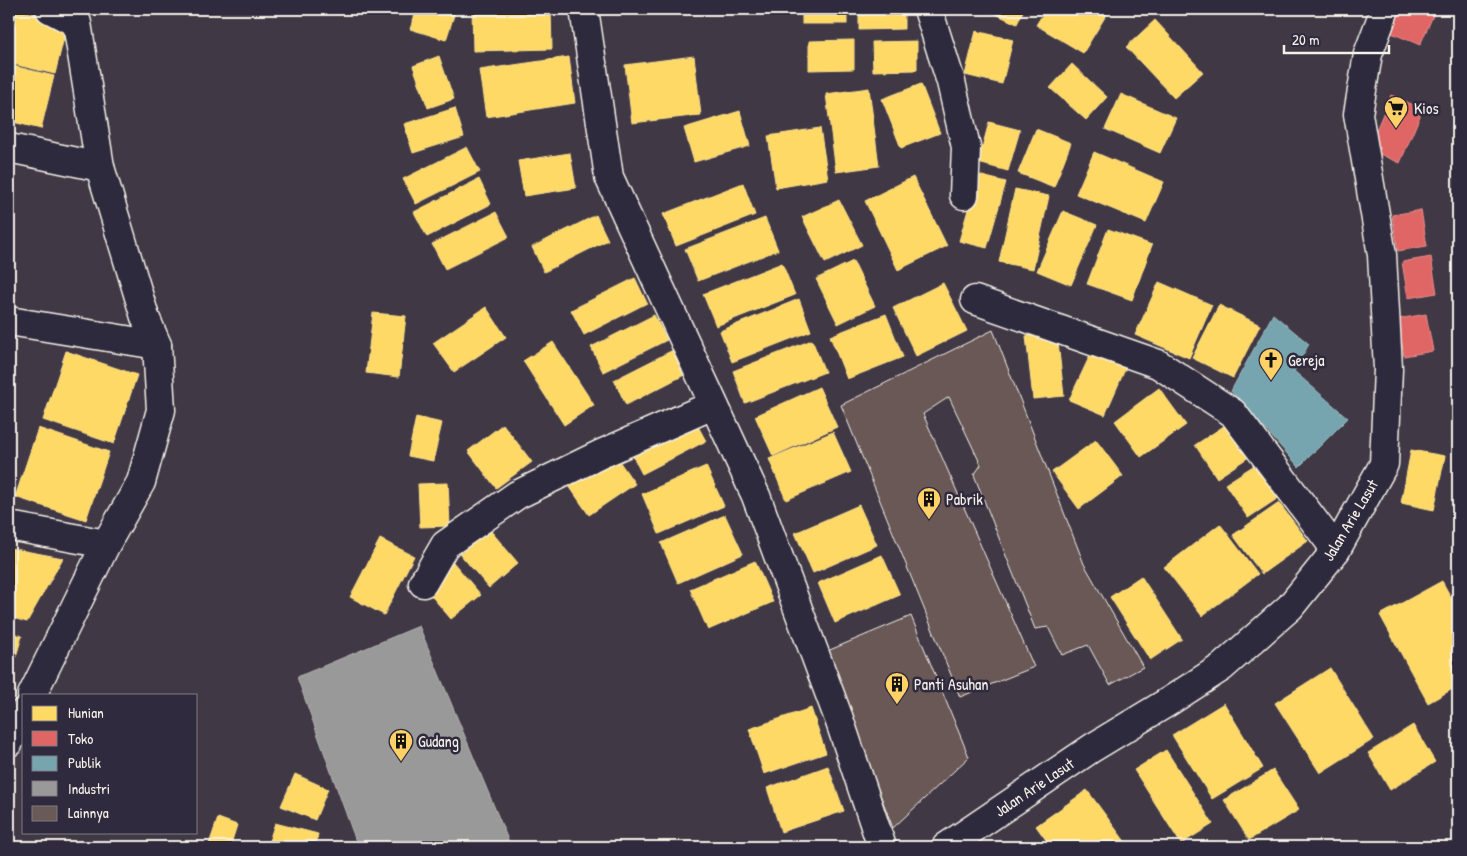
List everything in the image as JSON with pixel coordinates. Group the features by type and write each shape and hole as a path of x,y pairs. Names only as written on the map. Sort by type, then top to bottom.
{"street":[{"path":"32,694 106,544 141,482 161,410 157,345 145,317 100,168 77,23 50,9"},
{"path":"584,9 609,177 756,496 839,720 882,847"},
{"path":"928,9 950,82 966,147 964,195"},
{"name":"Jalan Arie Lasut","path":"946,847 1092,748 1222,667 1290,607 1336,550 1384,464 1388,369 1382,255 1358,114 1368,54 1386,9"},
{"path":"9,148 100,168"},
{"path":"975,300 1158,364 1233,413 1336,550"},
{"path":"9,321 157,345"},
{"path":"423,582 446,544 516,496 601,454 713,405"},
{"path":"9,526 106,544"}],"building: Hunian":[{"path":"13,9 68,21 55,74 9,63 9,27"},
{"path":"417,9 456,9 446,40 410,29"},
{"path":"472,9 551,9 552,49 473,51"},
{"path":"802,9 847,9 847,24 802,24"},
{"path":"859,9 904,9 904,29 859,30"},
{"path":"985,9 1024,9 1017,24"},
{"path":"1046,9 1110,9 1083,53 1036,25"},
{"path":"1155,20 1203,72 1174,98 1126,47"},
{"path":"976,31 1013,40 1002,84 965,75"},
{"path":"854,40 854,69 809,70 809,41"},
{"path":"917,41 917,70 873,71 872,42"},
{"path":"439,56 454,99 428,108 413,66"},
{"path":"694,56 701,115 632,123 625,65"},
{"path":"569,57 575,103 486,117 479,70"},
{"path":"1072,64 1107,97 1086,120 1050,88"},
{"path":"9,65 54,76 41,129 9,121"},
{"path":"921,84 940,133 901,148 882,99"},
{"path":"869,88 879,166 836,172 826,94"},
{"path":"1121,94 1176,118 1160,153 1105,129"},
{"path":"455,108 464,137 413,153 404,124"},
{"path":"740,111 750,146 694,162 684,128"},
{"path":"989,122 1020,130 1008,171 978,163"},
{"path":"820,128 828,179 776,188 768,136"},
{"path":"1036,129 1071,143 1054,187 1018,173"},
{"path":"467,147 480,172 416,204 403,179"},
{"path":"1094,152 1164,182 1146,223 1076,194"},
{"path":"570,153 576,188 524,196 518,161"},
{"path":"978,175 1006,182 987,248 959,241"},
{"path":"913,177 947,246 898,270 865,201"},
{"path":"479,179 491,204 427,237 414,212"},
{"path":"743,183 755,215 676,246 663,214"},
{"path":"1015,189 1049,196 1033,269 999,262"},
{"path":"839,200 862,245 825,263 802,217"},
{"path":"1063,211 1097,225 1071,285 1037,271"},
{"path":"496,212 509,237 445,269 432,244"},
{"path":"596,215 608,240 544,272 532,247"},
{"path":"765,218 778,250 698,281 685,249"},
{"path":"1108,229 1152,245 1132,300 1087,284"},
{"path":"853,261 875,306 838,324 816,279"},
{"path":"782,263 795,295 716,326 703,294"},
{"path":"635,278 647,303 584,335 571,310"},
{"path":"1159,282 1212,305 1189,358 1135,335"},
{"path":"943,283 967,331 916,356 893,308"},
{"path":"799,299 811,331 732,362 720,331"},
{"path":"1219,305 1260,325 1233,378 1192,358"},
{"path":"486,307 506,337 454,372 433,343"},
{"path":"373,313 406,316 399,377 366,373"},
{"path":"886,314 903,357 847,379 830,336"},
{"path":"654,315 667,340 603,372 591,347"},
{"path":"1057,333 1064,396 1033,399 1026,336"},
{"path":"812,340 825,372 745,403 733,371"},
{"path":"553,342 594,405 564,425 523,361"},
{"path":"677,348 690,372 626,405 614,380"},
{"path":"1093,349 1127,365 1105,415 1069,400"},
{"path":"66,351 137,375 114,444 43,420"},
{"path":"819,387 837,427 773,456 755,416"},
{"path":"1159,388 1186,425 1141,457 1115,421"},
{"path":"416,417 442,423 433,461 408,456"},
{"path":"693,417 706,441 642,474 629,449"},
{"path":"1233,420 1255,453 1217,478 1195,445"},
{"path":"503,424 532,462 496,488 468,451"},
{"path":"38,428 109,452 86,520 15,497"},
{"path":"833,432 851,472 786,500 769,459"},
{"path":"1096,440 1123,476 1079,509 1052,472"},
{"path":"1411,450 1445,456 1434,510 1401,503"},
{"path":"615,455 635,484 589,515 569,486"},
{"path":"1264,459 1286,493 1248,518 1225,484"},
{"path":"706,466 724,506 659,534 642,494"},
{"path":"448,483 450,526 420,527 418,484"},
{"path":"1279,503 1308,541 1262,574 1233,535"},
{"path":"859,505 877,545 813,573 795,533"},
{"path":"725,515 743,554 678,583 661,543"},
{"path":"1220,524 1258,574 1202,616 1164,567"},
{"path":"490,530 518,563 489,588 460,554"},
{"path":"380,539 414,556 384,615 350,597"},
{"path":"9,548 63,558 27,622 9,617"},
{"path":"882,555 900,595 835,623 818,583"},
{"path":"755,561 773,602 708,630 690,589"},
{"path":"453,562 481,595 451,619 423,586"},
{"path":"1141,576 1182,639 1150,660 1110,597"},
{"path":"1442,581 1458,610 1458,686 1428,703 1380,615"},
{"path":"9,632 22,636 9,681"},
{"path":"1330,668 1374,739 1320,773 1275,703"},
{"path":"1224,703 1263,768 1212,799 1172,735"},
{"path":"811,708 826,753 764,774 749,729"},
{"path":"1413,725 1435,762 1390,790 1368,753"},
{"path":"1166,750 1213,824 1181,844 1134,770"},
{"path":"828,766 844,811 781,832 767,788"},
{"path":"1273,770 1299,810 1249,840 1224,800"},
{"path":"295,774 328,789 315,820 281,806"},
{"path":"1087,790 1129,847 1051,847 1036,826"},
{"path":"218,818 237,825 230,847 208,847"},
{"path":"275,823 318,834 315,847 267,847"}],"building: Toko":[{"path":"1398,9 1436,9 1420,45 1389,32"},
{"name":"Kios","path":"1391,95 1423,109 1400,163 1368,149"},
{"path":"1421,210 1427,246 1398,251 1392,215"},
{"path":"1431,257 1437,293 1408,298 1402,262"},
{"path":"1426,314 1433,351 1404,356 1398,319"}],"building: Publik":[{"name":"Gereja","path":"1273,314 1309,344 1294,371 1348,418 1299,467 1231,391"}],"building: Industri":[{"name":"Gudang","path":"419,626 511,847 358,847 297,677"}],"building: Lainnya":[{"name":"Pabrik","path":"993,330 1084,564 1143,667 1110,685 1088,645 1062,655 1048,627 1035,629 974,475 981,465 949,397 923,414 1034,667 960,697 841,405"},
{"name":"Panti Asuhan","path":"911,616 969,757 893,828 825,652"}],"place":[{"name":"Kios","path":"1396,129"},
{"name":"Gereja","path":"1271,381"},
{"name":"Pabrik","path":"929,520"},
{"name":"Panti Asuhan","path":"897,705"},
{"name":"Gudang","path":"401,762"}]}
